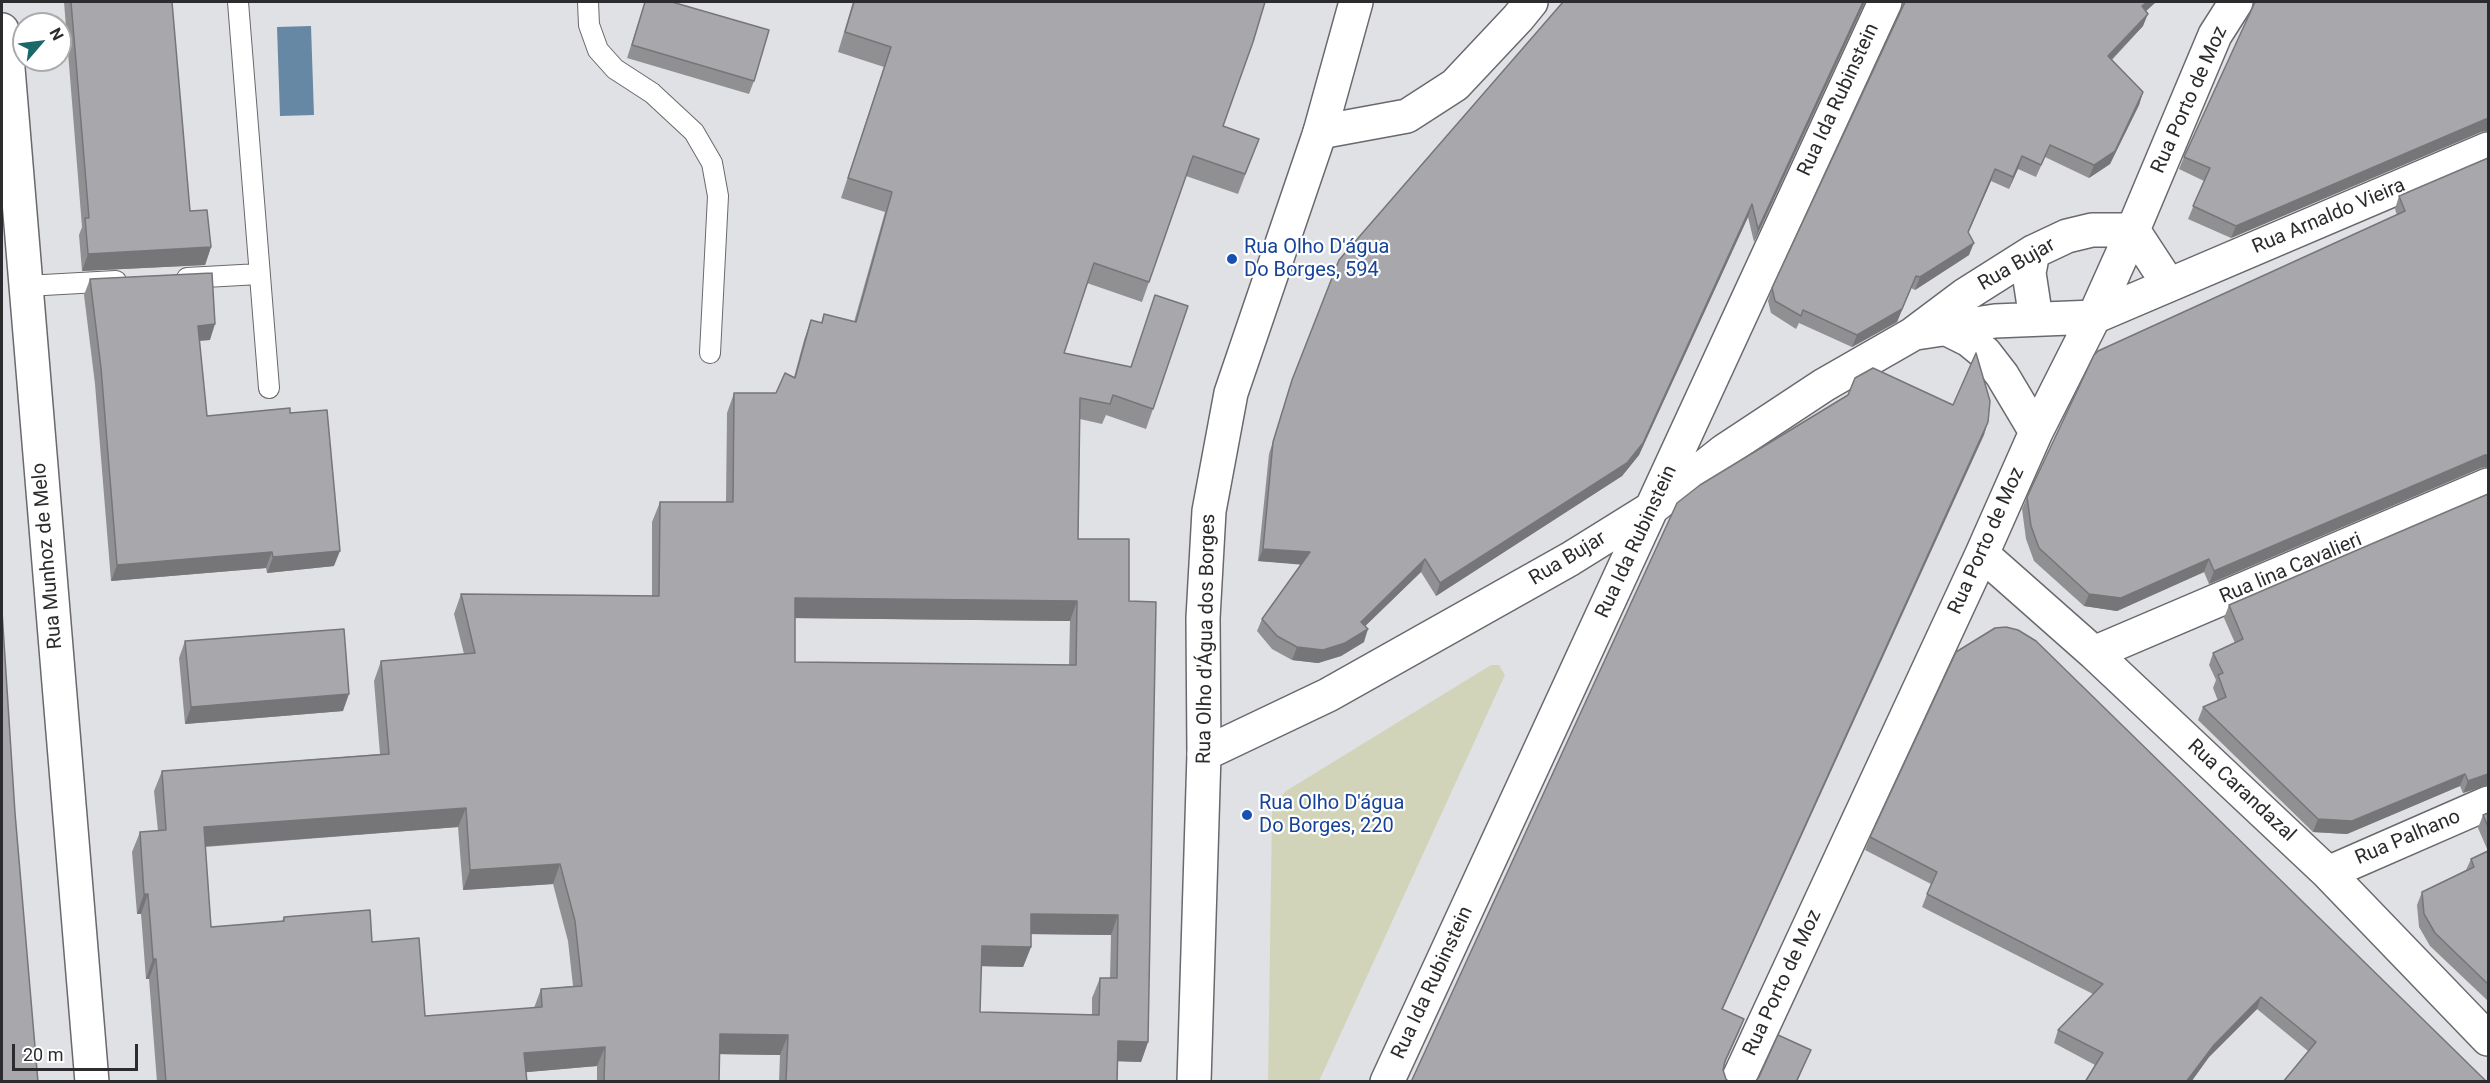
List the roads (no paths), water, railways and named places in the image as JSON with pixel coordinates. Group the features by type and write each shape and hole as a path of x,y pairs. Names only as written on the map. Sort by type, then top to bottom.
{"street":[{"name":"Rua Olho d'Água dos Borges","path":"1194,1082 1204,754 1203,618 1209,511 1231,393 1320,132 1356,2"},
{"path":"1320,132 1407,116 1455,85 1531,2"},
{"name":"Rua Ida Rubinstein","path":"1387,1082 1885,2"},
{"name":"Rua Porto de Moz","path":"1737,1082 1982,554 2036,432 2094,317 2215,35 2236,2"},
{"name":"Rua Munhoz de Melo","path":"2,30 6,45 92,1082"},
{"name":"Rua Arnaldo Vieira","path":"2094,317 2488,149"},
{"name":"Rua Bujar","path":"1204,754 1328,695 1570,559 1652,508 1724,451 1824,385 1913,334 1965,295 2033,252 2067,236 2092,230 2133,230"},
{"path":"2133,230 2169,285"},
{"path":"2033,252 2030,273 2036,319"},
{"name":"Rua Bujar","path":"1913,334 1995,321 2094,317"},
{"path":"1947,328 1969,340 1985,353 2002,375 2036,432"},
{"name":"Rua lina Cavalieri","path":"2094,653 2488,485"},
{"name":"Rua Carandazal","path":"1982,554 2094,653 2328,873 2488,1039"},
{"name":"Rua Palhano","path":"2328,873 2488,803"}],"lane":[{"path":"238,2 269,388"},
{"path":"588,2 589,25 598,50 615,69 652,93 694,132 712,163 718,196 710,353"},
{"path":"166,279 259,274"},
{"path":"26,286 131,280"}],"water":[{"path":"311,26 314,115 280,116 277,27"}],"place":[{"name":"Rua Olho D'água Do Borges, 594","path":"1232,259"},
{"name":"Rua Olho D'água Do Borges, 220","path":"1247,815"}]}
